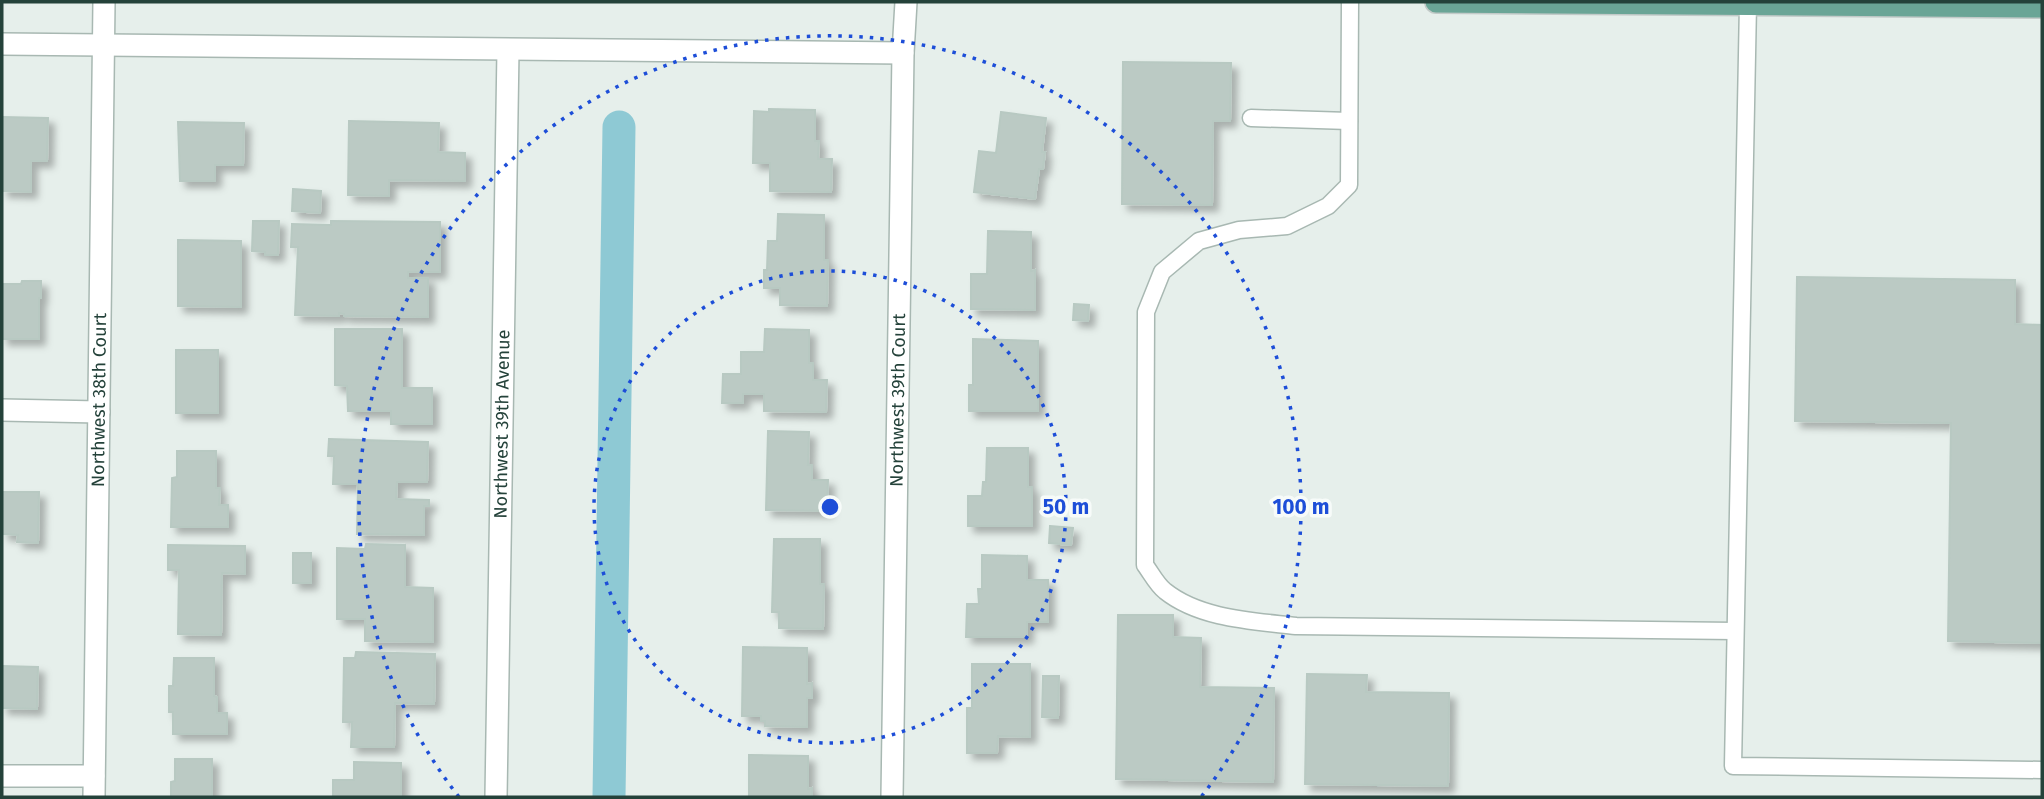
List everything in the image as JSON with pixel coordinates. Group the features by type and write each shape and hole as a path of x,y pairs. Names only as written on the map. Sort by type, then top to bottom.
{"main road":[{"path":"1436,2 2042,7"}],"street":[{"name":"Northwest 38th Court","path":"94,787 104,2"},
{"name":"Northwest 39th Court","path":"892,797 903,53 906,2"},
{"path":"2,44 903,53"},
{"name":"Northwest 39th Avenue","path":"496,797 508,50"},
{"path":"2,410 99,412"},
{"path":"2,776 94,787"}],"lane":[{"path":"1350,2 1349,185 1328,206 1287,226 1239,230 1199,241 1162,272 1146,312 1145,565 1164,590 1190,605 1237,619 1296,626 1735,631"},
{"path":"1748,5 1733,766 2042,770"},
{"path":"1251,118 1349,121"}],"building":[{"path":"1123,62 1231,63 1230,121 1213,121 1212,205 1122,204"},
{"path":"769,109 815,110 818,159 832,159 831,192 770,191 770,163 753,163 754,111 769,112"},
{"path":"1001,112 1046,118 1043,169 1039,169 1035,199 974,192 979,151 996,153"},
{"path":"2,117 48,118 47,161 31,161 31,192 2,191"},
{"path":"349,121 439,123 438,152 465,153 465,181 389,180 389,196 348,195"},
{"path":"178,122 244,123 243,165 215,165 215,181 180,181"},
{"path":"293,189 321,191 320,213 292,211"},
{"path":"778,214 824,215 824,260 828,260 827,306 780,305 780,288 764,288 768,241 777,241"},
{"path":"253,221 279,221 278,255 252,251"},
{"path":"331,221 440,222 440,272 408,272 408,278 428,278 428,317 344,316 339,313 339,316 295,315 298,247 291,247 292,224 331,225"},
{"path":"988,231 1031,232 1035,310 971,309 971,274 987,274"},
{"path":"178,240 241,241 241,307 178,306"},
{"path":"1797,277 2015,280 2015,324 2042,325 2042,643 1948,641 1951,423 1795,421"},
{"path":"22,281 41,281 39,339 2,339 2,284 21,284"},
{"path":"1074,304 1089,305 1088,321 1073,320"},
{"path":"335,329 402,329 402,388 432,388 432,424 391,424 391,411 348,411 347,386 335,385"},
{"path":"765,329 809,330 809,363 813,363 813,380 827,380 826,412 764,411 764,394 743,394 743,403 722,403 723,374 741,374 741,352 764,352"},
{"path":"973,339 1038,341 1038,411 969,411 969,385 973,385"},
{"path":"176,350 218,350 218,413 176,413"},
{"path":"768,431 809,432 808,465 812,465 812,480 828,480 827,511 766,510"},
{"path":"329,439 428,442 427,482 397,482 396,499 429,500 429,506 424,506 424,535 357,534 358,484 333,484 334,456 328,456"},
{"path":"987,448 1028,448 1032,526 968,526 968,496 982,496 983,482 986,482"},
{"path":"177,451 216,451 216,488 220,488 219,505 228,505 228,527 171,527 172,478 177,477"},
{"path":"2,492 39,492 38,543 17,542 18,535 3,534"},
{"path":"1050,526 1073,528 1071,545 1049,543"},
{"path":"774,539 820,539 820,584 824,584 823,629 779,628 779,612 772,612"},
{"path":"366,544 405,545 405,587 433,588 433,642 365,641 365,619 337,619 337,548 365,549"},
{"path":"168,545 245,546 245,574 222,573 221,635 178,634 179,570 168,570"},
{"path":"293,553 311,553 311,583 293,583"},
{"path":"982,555 1027,556 1027,580 1048,580 1048,622 1027,622 1027,637 966,637 967,604 979,604 978,589 982,589"},
{"path":"1118,615 1173,615 1173,637 1201,638 1200,687 1274,688 1273,782 1116,779"},
{"path":"743,647 807,648 807,684 812,683 812,698 807,698 807,727 765,726 761,716 742,716"},
{"path":"356,652 435,654 434,704 395,703 394,747 351,747 352,722 343,722 344,658 355,658"},
{"path":"174,658 214,658 214,696 217,697 217,713 227,713 227,734 173,734 173,712 169,712 169,686 173,686"},
{"path":"972,664 1030,664 1030,737 998,736 997,753 967,753 967,708 972,708"},
{"path":"2,666 38,667 37,709 2,708"},
{"path":"1307,674 1367,675 1366,692 1449,693 1448,786 1305,784"},
{"path":"1043,676 1059,676 1058,718 1042,717"},
{"path":"749,755 808,756 808,789 812,788 812,797 749,797"},
{"path":"175,759 212,759 212,797 171,797 171,782 175,781"},
{"path":"354,762 401,763 401,797 333,797 333,780 354,780"}],"waterway":[{"path":"609,797 619,127"}]}
